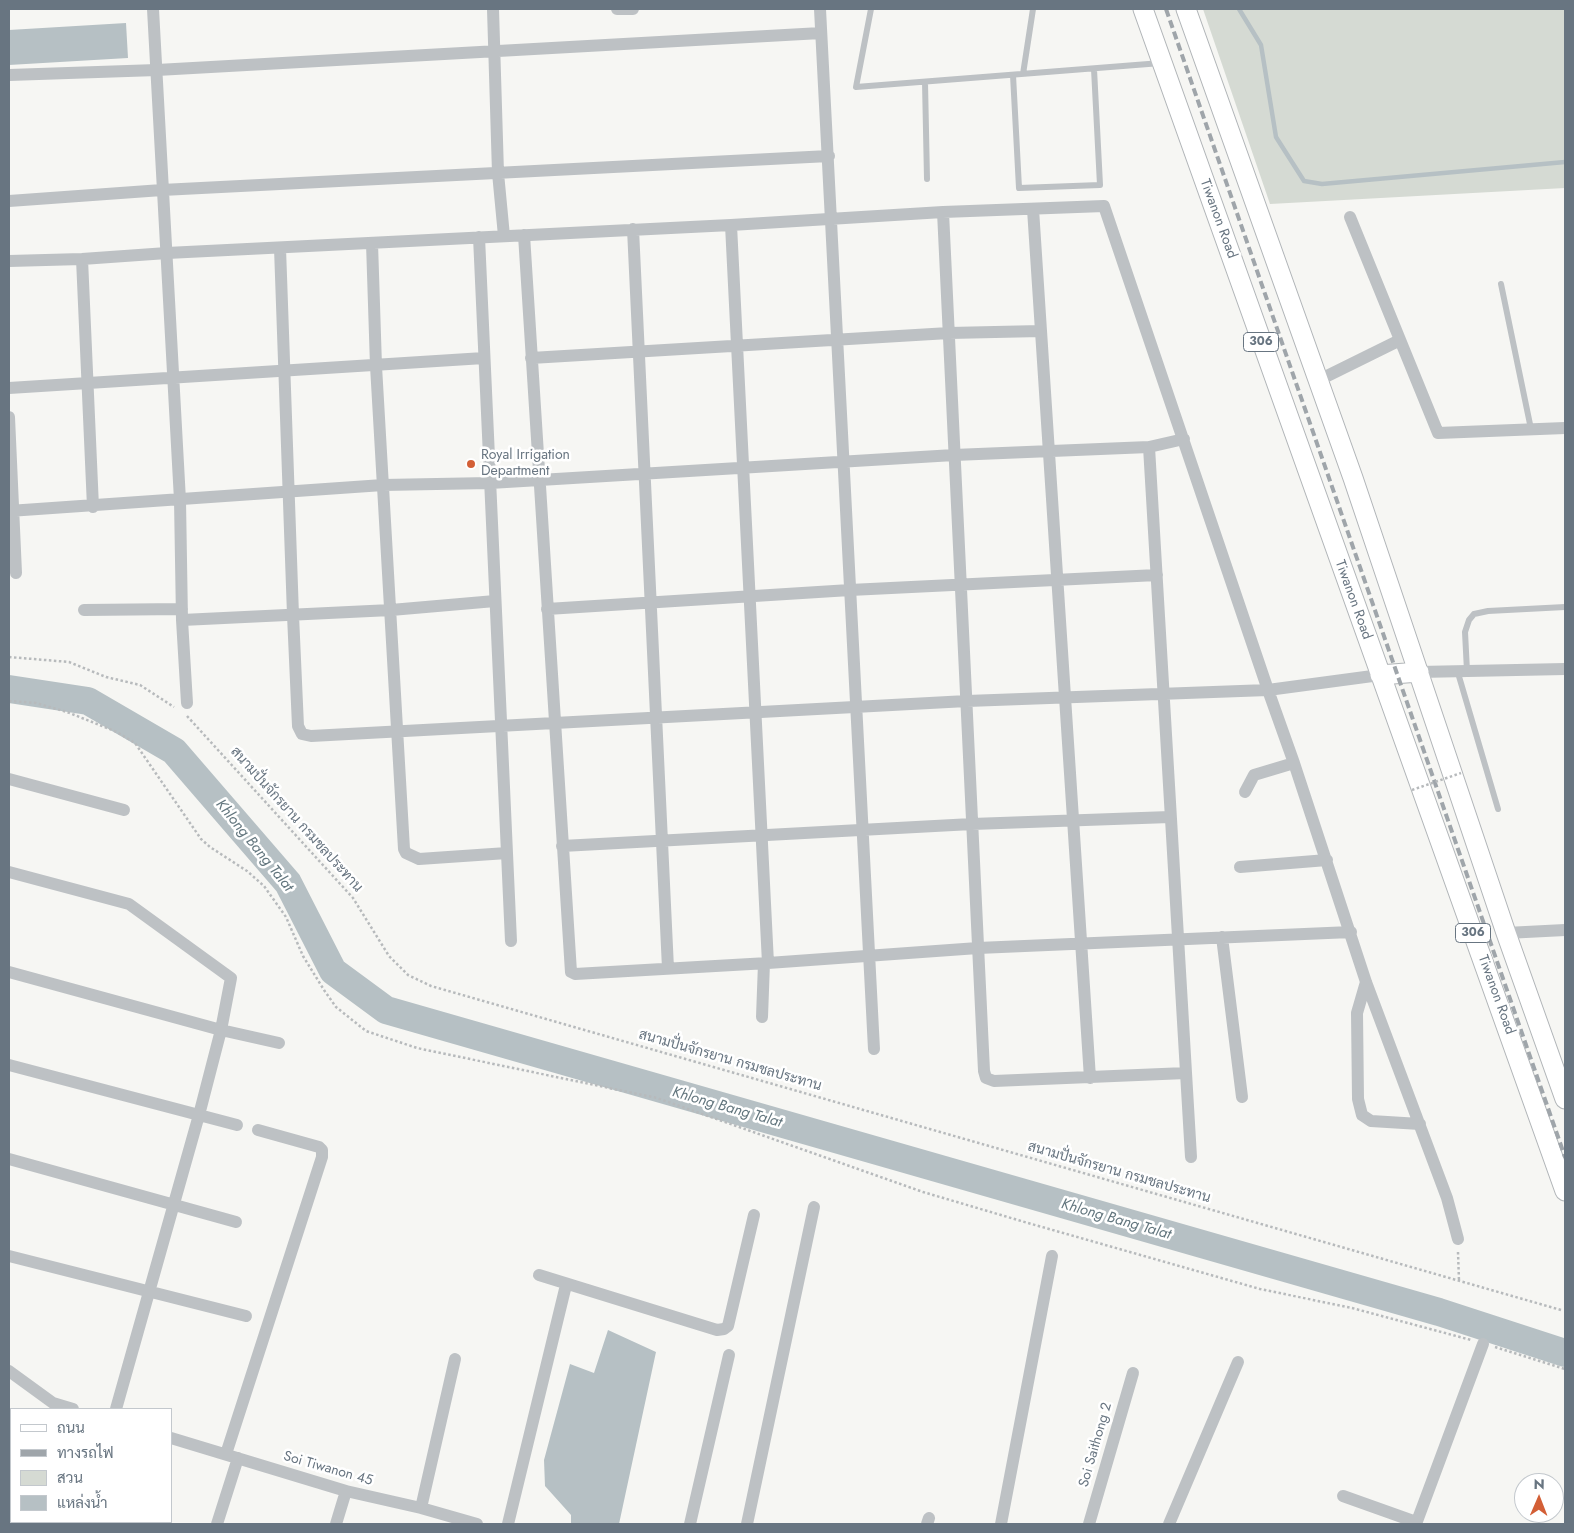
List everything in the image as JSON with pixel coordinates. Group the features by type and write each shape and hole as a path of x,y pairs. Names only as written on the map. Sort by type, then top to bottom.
{"main road":[{"name":"Tiwanon Road","path":"1143,9 1565,1191"},
{"name":"306","path":"1186,9 1319,380 1506,933 1565,1099"},
{"path":"1380,675 1419,672"}],"street":[{"path":"153,9 180,500 183,709"},
{"path":"493,9 498,173 504,236"},
{"path":"617,9 633,9"},
{"path":"820,9 874,1049"},
{"path":"9,76 157,70 821,34"},
{"path":"9,201 162,190 829,156"},
{"path":"9,261 82,259 167,253 524,236 943,212 1104,206 1327,860 1366,982 1447,1198 1458,1239"},
{"path":"1033,209 1090,1078"},
{"path":"943,212 984,1071 986,1078 994,1081 1186,1073"},
{"path":"1350,217 1438,433 1565,428"},
{"path":"731,225 756,714 766,963 762,1017"},
{"path":"633,229 668,968"},
{"path":"524,236 571,972 575,974 766,963 978,948 1351,932"},
{"path":"479,238 512,941"},
{"path":"372,243 376,366 406,853 419,859 507,853"},
{"path":"280,248 298,726 302,734 311,736 656,717 756,714 967,701 1065,699 1268,690 1380,675"},
{"path":"82,259 93,507"},
{"path":"531,358 949,333 1041,331"},
{"path":"1319,380 1400,340"},
{"path":"9,388 88,381 376,366 484,358"},
{"path":"9,417 11,511 16,573"},
{"path":"11,511 93,507 383,485 490,483 954,455 1049,453 1149,447 1184,439"},
{"path":"1149,447 1191,1157"},
{"path":"547,609 650,601 1157,575"},
{"path":"84,610 182,614 293,615 391,610 495,601"},
{"path":"1419,672 1463,673 1565,669"},
{"path":"1246,792 1254,775 1294,763"},
{"path":"9,780 124,810"},
{"path":"562,846 972,824 1073,822 1170,817"},
{"path":"1240,867 1327,860"},
{"path":"9,872 129,904 227,973 231,978 221,1030 199,1115 116,1408"},
{"path":"1506,933 1565,930"},
{"path":"1222,937 1242,1097"},
{"path":"9,972 221,1030 279,1043"},
{"path":"1366,982 1357,1013 1358,1099 1362,1115 1371,1121 1420,1124"},
{"path":"9,1064 237,1125"},
{"path":"226,1454 322,1157 322,1150 319,1147 258,1130"},
{"path":"9,1159 175,1203 236,1222"},
{"path":"747,1524 814,1208"},
{"path":"539,1275 566,1285 717,1330 724,1329 728,1326 754,1215"},
{"path":"9,1256 246,1316"},
{"path":"1001,1524 1052,1256"},
{"path":"508,1524 566,1285"},
{"path":"1343,1496 1416,1523 1483,1344"},
{"path":"690,1524 729,1355"},
{"path":"421,1508 455,1359"},
{"path":"1169,1524 1238,1362"},
{"path":"9,1371 54,1403 70,1408"},
{"name":"Soi Saithong 2","path":"1089,1524 1132,1373"},
{"name":"Soi Tiwanon 45","path":"172,1438 346,1491 421,1508 470,1523"},
{"path":"217,1524 238,1458"},
{"path":"336,1524 346,1491"}],"lane":[{"path":"871,9 856,87 1163,63"},
{"path":"1023,74 1033,9"},
{"path":"1013,75 1019,188 1100,185 1094,69"},
{"path":"925,82 927,179"},
{"path":"1502,284 1531,429"},
{"path":"1498,809 1463,673 1466,632 1469,620 1474,614 1488,611 1565,607"}],"path":[{"name":"สนามปั่นจักรยาน กรมชลประทาน","path":"9,657 69,662 106,677 140,685 183,709 353,898 389,956 408,975 424,982 1561,1310"},
{"path":"9,701 36,703 67,712 117,732 135,743 201,839 221,855 247,871 264,886 286,918 303,956 324,990 336,1007 366,1031 417,1048 656,1098 923,1192 1260,1289 1352,1308 1565,1369"},
{"path":"1412,790 1461,773"},
{"path":"1458,1239 1459,1281"}],"green space":[{"path":"1203,9 1565,9 1565,188 1270,204"}],"water":[{"path":"126,23 128,58 9,65 9,30"},
{"path":"608,1330 656,1352 619,1524 571,1524 571,1515 545,1486 544,1460 570,1364 594,1373"}],"waterway":[{"path":"1239,9 1261,45 1276,137 1304,181 1322,184 1565,162"},
{"name":"Khlong Bang Talat","path":"9,689 88,701 174,751 288,883 333,971 386,1010 1439,1312 1565,1353"}],"railway":[{"path":"1166,9 1565,1157"}],"place":[{"name":"Royal Irrigation Department","path":"471,464"}]}
